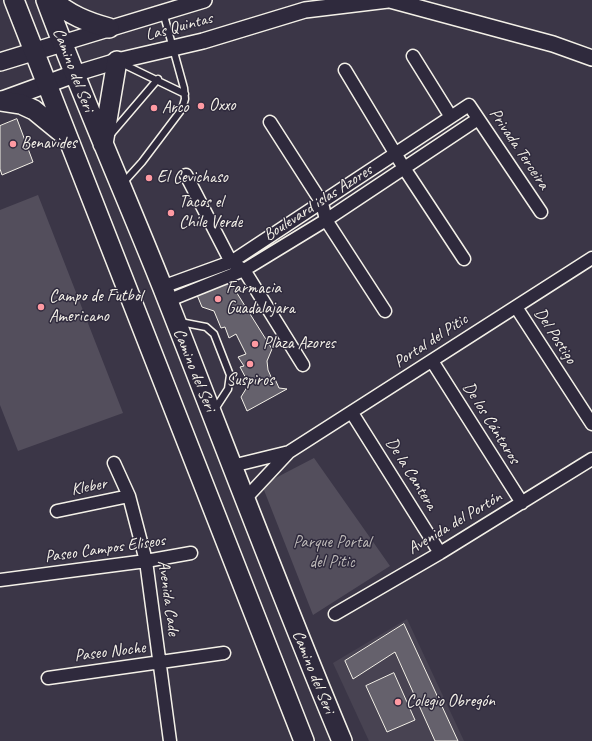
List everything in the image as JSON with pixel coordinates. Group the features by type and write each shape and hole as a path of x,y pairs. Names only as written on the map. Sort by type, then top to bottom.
{"main road":[{"name":"Camino del Seri","path":"14,0 33,52 47,83 304,741"},
{"name":"Camino del Seri","path":"46,0 74,74 165,294 174,320 246,498 299,637 342,741"},
{"path":"52,0 70,14 90,23 109,28"},
{"path":"0,62 62,43"},
{"path":"103,144 117,62"},
{"path":"0,101 74,74"},
{"path":"0,101 22,104 34,110 68,138"}],"street":[{"name":"Las Quintas","path":"62,43 204,0"},
{"name":"Las Quintas","path":"74,74 173,49 305,10 389,0 553,44 592,58"},
{"path":"413,56 451,116"},
{"path":"345,70 404,168 464,259"},
{"name":"Boulevard islas Azores","path":"165,294 231,262 469,105"},
{"name":"Privada Terceira","path":"469,105 541,212"},
{"name":"Boulevard islas Azores","path":"165,294 244,270 326,220 478,119"},
{"path":"270,122 322,203 326,220 385,311"},
{"path":"186,175 231,262 244,270 303,365"},
{"name":"Portal del Pitic","path":"246,498 289,452 592,258"},
{"name":"Del Postigo","path":"516,307 592,424"},
{"name":"De los Cántaros","path":"432,361 522,503"},
{"name":"De la Cantera","path":"352,412 440,553"},
{"name":"Portal del Pitic","path":"232,466 289,452"},
{"name":"Avenida del Portón","path":"335,614 440,553 592,459"},
{"name":"Avenida Cade","path":"114,463 129,496 146,561 170,741"},
{"name":"Kleber","path":"57,511 129,496"},
{"name":"Paseo Campos Eliseos","path":"0,580 146,561 191,553"},
{"name":"Paseo Noche","path":"48,678 224,653"}],"lane":[{"path":"120,186 142,162 182,109 185,94 163,12"},
{"path":"117,62 158,79 185,94"},
{"path":"103,144 158,79"},
{"path":"174,320 206,328 214,334 230,375 228,389 212,414"}],"shaded area":[{"name":"Colegio Obregón","path":"407,619 464,741 369,741 333,663"}],"green space":[{"name":"Campo de Futbol Americano","path":"38,195 123,413 18,451 0,405 0,210"},
{"name":"Parque Portal del Pitic","path":"314,458 390,566 313,615 262,485"}],"building":[{"name":"Benavides","path":"17,119 33,162 2,175 0,169 0,126"},
{"name":"Plaza Azores","path":"230,282 272,349 267,361 268,370 272,379 275,379 279,388 287,389 247,411 241,397 249,384 240,367 244,366 238,357 246,354 236,334 229,338 225,327 221,328 214,311 202,307 197,295"},
{"path":"404,624 458,741 435,741 395,652 353,679 345,661"},
{"path":"394,673 415,720 387,732 366,686"}],"place":[{"name":"Oxxo","path":"201,106"},
{"name":"Arco","path":"154,108"},
{"name":"Benavides","path":"13,144"},
{"name":"El Cevichaso","path":"149,178"},
{"name":"Tacos el Chile Verde","path":"171,213"},
{"name":"Farmacia Guadalajara","path":"218,299"},
{"name":"Campo de Futbol Americano","path":"41,307"},
{"name":"Plaza Azores","path":"255,344"},
{"name":"Suspiros","path":"250,364"},
{"name":"Colegio Obregón","path":"398,702"}]}
